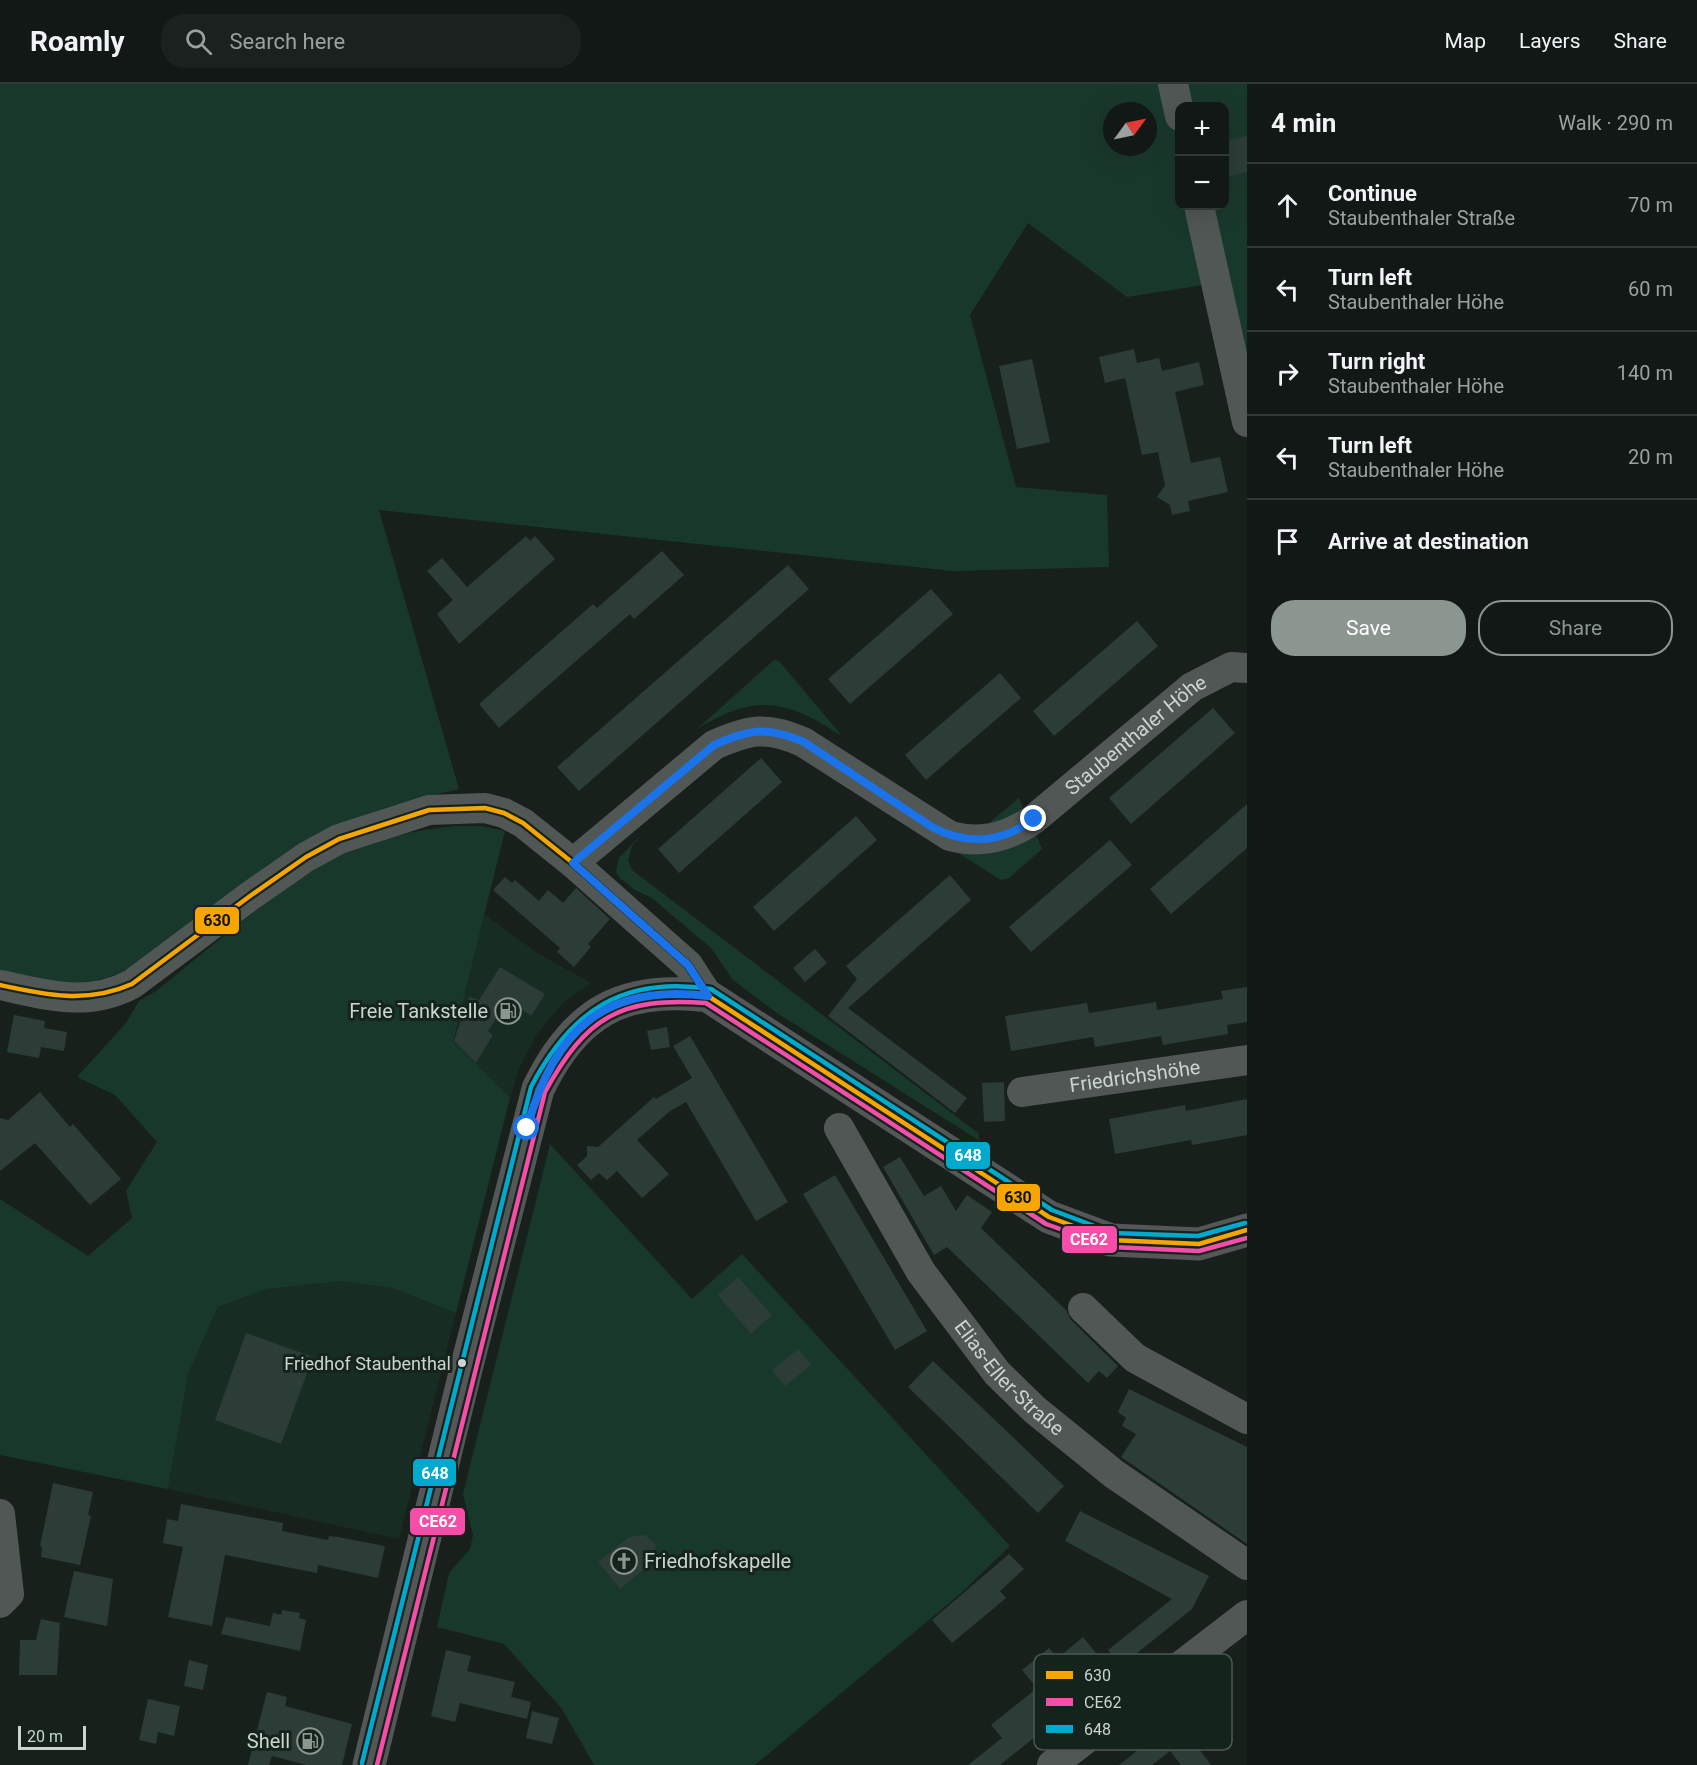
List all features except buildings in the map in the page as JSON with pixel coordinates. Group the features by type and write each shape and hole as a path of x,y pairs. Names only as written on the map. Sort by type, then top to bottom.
{"main road":[{"path":"369,1765 466,1368 538,1089 561,1048 579,1028 607,1008 637,996 674,992 708,996 1048,1217 1110,1240 1199,1244 1247,1230"}],"street":[{"path":"1173,84 1176,102"},
{"path":"1201,210 1247,422"},
{"name":"Staubenthaler Höhe","path":"573,863 714,745 735,735 759,730 782,733 804,742 950,836 967,841 1000,837 1034,819 1192,687 1231,667 1247,668"},
{"path":"0,985 80,1000 115,994 132,984 306,856 361,831 429,810 485,808 504,813 523,823 573,863 688,965 708,996"},
{"name":"Friedrichshöhe","path":"1022,1092 1247,1060"},
{"name":"Elias-Eller-Straße","path":"839,1128 921,1272 998,1373 1035,1410 1114,1474 1247,1565"},
{"path":"1083,1308 1135,1358 1247,1419"},
{"path":"0,1514 9,1594 0,1603"},
{"path":"1194,1654 1247,1615"},
{"path":"1052,1765 1071,1750"}],"shaded area":[{"path":"0,84 1247,84 1247,409 1210,284 1127,297 1028,223 970,315 1016,487 1107,495 1109,567 953,571 379,510 459,789 412,800 368,814 303,843 260,871 168,945 119,973 83,983 47,980 0,970"},
{"path":"774,660 779,661 842,736 804,714 770,705 736,710 697,729"},
{"path":"1019,798 1026,814 982,829"},
{"path":"455,826 481,826 505,831 453,1041 510,1098 456,1313 392,1288 343,1281 267,1289 218,1307 188,1374 168,1489 0,1455 0,1199 88,1256 132,1218 126,1191 157,1142 115,1095 77,1077 126,1023 139,1001 156,991 269,900 317,868 353,849 381,839"},
{"path":"1035,832 1042,849 1009,878 1001,880 934,838"},
{"path":"641,835 632,846 628,860 632,870 978,1133 980,1141 777,1013 733,980 711,948 652,898 635,890 620,878 616,872 619,858"},
{"name":"Freie Tankstelle","path":"484,914 536,952 591,983 563,1003 537,1034 519,1069 510,1098 453,1041"},
{"path":"550,1144 692,1299 742,1254 1010,1546 960,1594 755,1765 594,1765 562,1709 504,1644 437,1627 449,1573 470,1549 473,1535 463,1494"},
{"path":"343,1281 392,1288 456,1313 399,1539 168,1489 188,1374 218,1307 267,1289"}],"transit line":[{"name":"630","path":"0,985 34,992 83,996 99,994 132,984 250,896 306,857 339,839 429,810 485,808 504,813 523,823 573,863 688,965 708,996 1049,1217 1111,1240 1199,1244 1247,1230"},
{"name":"648","path":"362,1763 531,1087 564,1037 582,1019 603,1004 626,994 651,988 680,986 711,989 1052,1210 1113,1233 1198,1236 1245,1223"},
{"name":"CE62","path":"377,1765 545,1092 575,1046 591,1029 609,1017 628,1009 650,1004 706,1003 1046,1224 1111,1247 1199,1251 1247,1238"}],"place":[{"name":"Freie Tankstelle","path":"508,1011"},
{"name":"Friedhof Staubenthal","path":"462,1363"},
{"name":"Friedhofskapelle","path":"624,1561"},
{"name":"Shell","path":"310,1741"}],"route":[{"path":"527,1128 538,1089 550,1063 579,1028 607,1008 637,996 674,992 708,996 688,965 573,863 714,745 735,735 759,730 782,733 804,742 932,827 967,841 990,840 1010,834 1034,819"}]}
